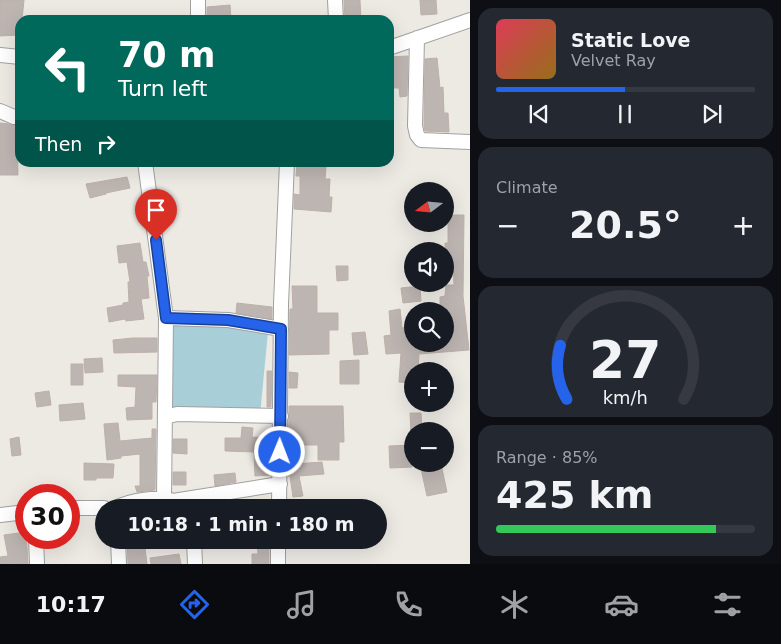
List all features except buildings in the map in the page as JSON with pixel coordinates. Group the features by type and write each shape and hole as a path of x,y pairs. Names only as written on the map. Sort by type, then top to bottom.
{"street":[{"path":"198,0 198,15"},
{"path":"335,0 336,15"},
{"path":"394,46 470,20"},
{"path":"417,38 415,126 417,135 422,140 470,142"},
{"path":"0,55 15,56"},
{"path":"0,111 14,117"},
{"path":"146,167 166,318 164,498 157,499"},
{"path":"279,499 281,329 287,167"},
{"path":"166,318 228,320 281,329"},
{"path":"165,417 178,414 281,416"},
{"path":"211,499 280,484"},
{"path":"80,508 95,508"},
{"path":"0,515 15,513"},
{"path":"37,549 38,564"},
{"path":"118,549 119,564"},
{"path":"195,549 196,564"},
{"path":"278,549 278,564"}],"water":[{"path":"175,321 268,332 260,415 165,414 166,324"}],"route":[{"path":"156,240 166,318 228,320 281,329 280,452"}]}
